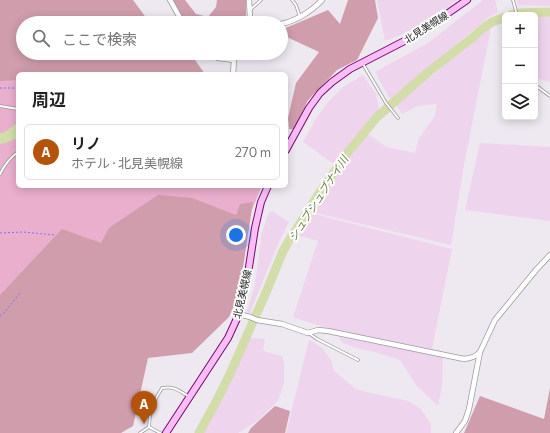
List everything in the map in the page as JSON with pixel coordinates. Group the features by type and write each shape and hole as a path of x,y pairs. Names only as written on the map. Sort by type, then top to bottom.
{"main road":[{"name":"北見美幌線","path":"288,146 320,93 332,82 362,62 418,34 466,0"},
{"name":"北見美幌線","path":"166,433 228,338 239,314 256,221 261,202 267,188"}],"street":[{"path":"170,0 179,16"},
{"path":"249,0 249,16"},
{"path":"288,22 300,17 322,0"},
{"path":"233,72 234,60"},
{"path":"456,433 465,421 480,352 496,320 550,255"},
{"path":"239,314 257,320 282,324 308,333 318,330 328,331 464,358 476,356 480,352"}],"lane":[{"path":"250,10 261,0"},
{"path":"292,0 296,5 300,17"},
{"path":"513,0 517,12"},
{"path":"362,62 386,103 398,118"},
{"path":"538,87 550,96"},
{"path":"0,106 16,109"},
{"path":"0,174 2,169 16,153"},
{"path":"308,333 358,360"},
{"path":"149,427 149,418 152,407 162,388 169,387 190,397"},
{"path":"140,433 149,427"},
{"path":"149,427 160,433"}],"path":[{"path":"0,88 16,88"},
{"path":"0,233 23,232 55,236"},
{"path":"0,316 20,293"}],"shaded area":[{"path":"0,0 133,0 145,16 16,16 16,60 195,60 204,72 16,72 16,80 0,81"},
{"path":"170,0 185,0 196,14 204,16 176,16"},
{"path":"217,0 246,0 246,15 209,16 216,7"},
{"path":"348,0 375,0 378,18 357,60 337,70 308,100 294,129 289,129 288,118 296,83 319,52 289,38 288,27 328,10 340,24"},
{"path":"377,0 457,0 442,12 411,31 385,41"},
{"path":"483,0 495,0 498,12 489,17 390,99 375,72 428,43"},
{"path":"517,0 550,0 550,6 518,5"},
{"path":"550,15 550,82 538,79 538,16"},
{"path":"491,28 464,165 451,245 311,212 342,167 368,134 386,147 415,153 419,138 435,116 437,104 418,106 402,114 396,104"},
{"path":"0,58 16,72 16,188 261,188 248,219 0,325"},
{"path":"363,75 376,94 379,109 335,165 303,142 315,120 329,101 343,87"},
{"path":"16,125 16,139 0,144 0,133 5,132"},
{"path":"480,143 550,147 550,221 465,210"},
{"path":"158,195 192,198 236,215 240,204 253,202 237,299 229,317 192,353 148,358 133,426 121,433 0,433 0,295 62,229 101,243 109,228"},
{"path":"272,211 289,222 278,244 250,313 247,311 255,285 262,232 269,213"},
{"path":"310,213 452,249 432,349 330,329 293,317 318,241 297,235"},
{"path":"338,337 443,356 442,387 438,406 416,385 400,360 356,348 343,343"},
{"path":"249,338 265,339 263,351 282,356 284,362 284,383 278,401 257,421 238,433 203,433"},
{"path":"309,340 322,348 331,360 334,371 356,389 408,401 421,409 431,424 431,433 286,433"},
{"path":"550,388 550,433 464,433 480,396 544,419"},
{"path":"275,406 290,411 285,433 248,433 251,428"}],"waterway":[{"name":"シュブシュブナイ川","path":"538,12 550,12"},
{"name":"シュブシュブナイ川","path":"199,433 229,376 283,251 322,189 349,151 377,117 427,73 482,29 492,22 502,18"}],"place":[{"name":"リノ","path":"144,424"}]}
